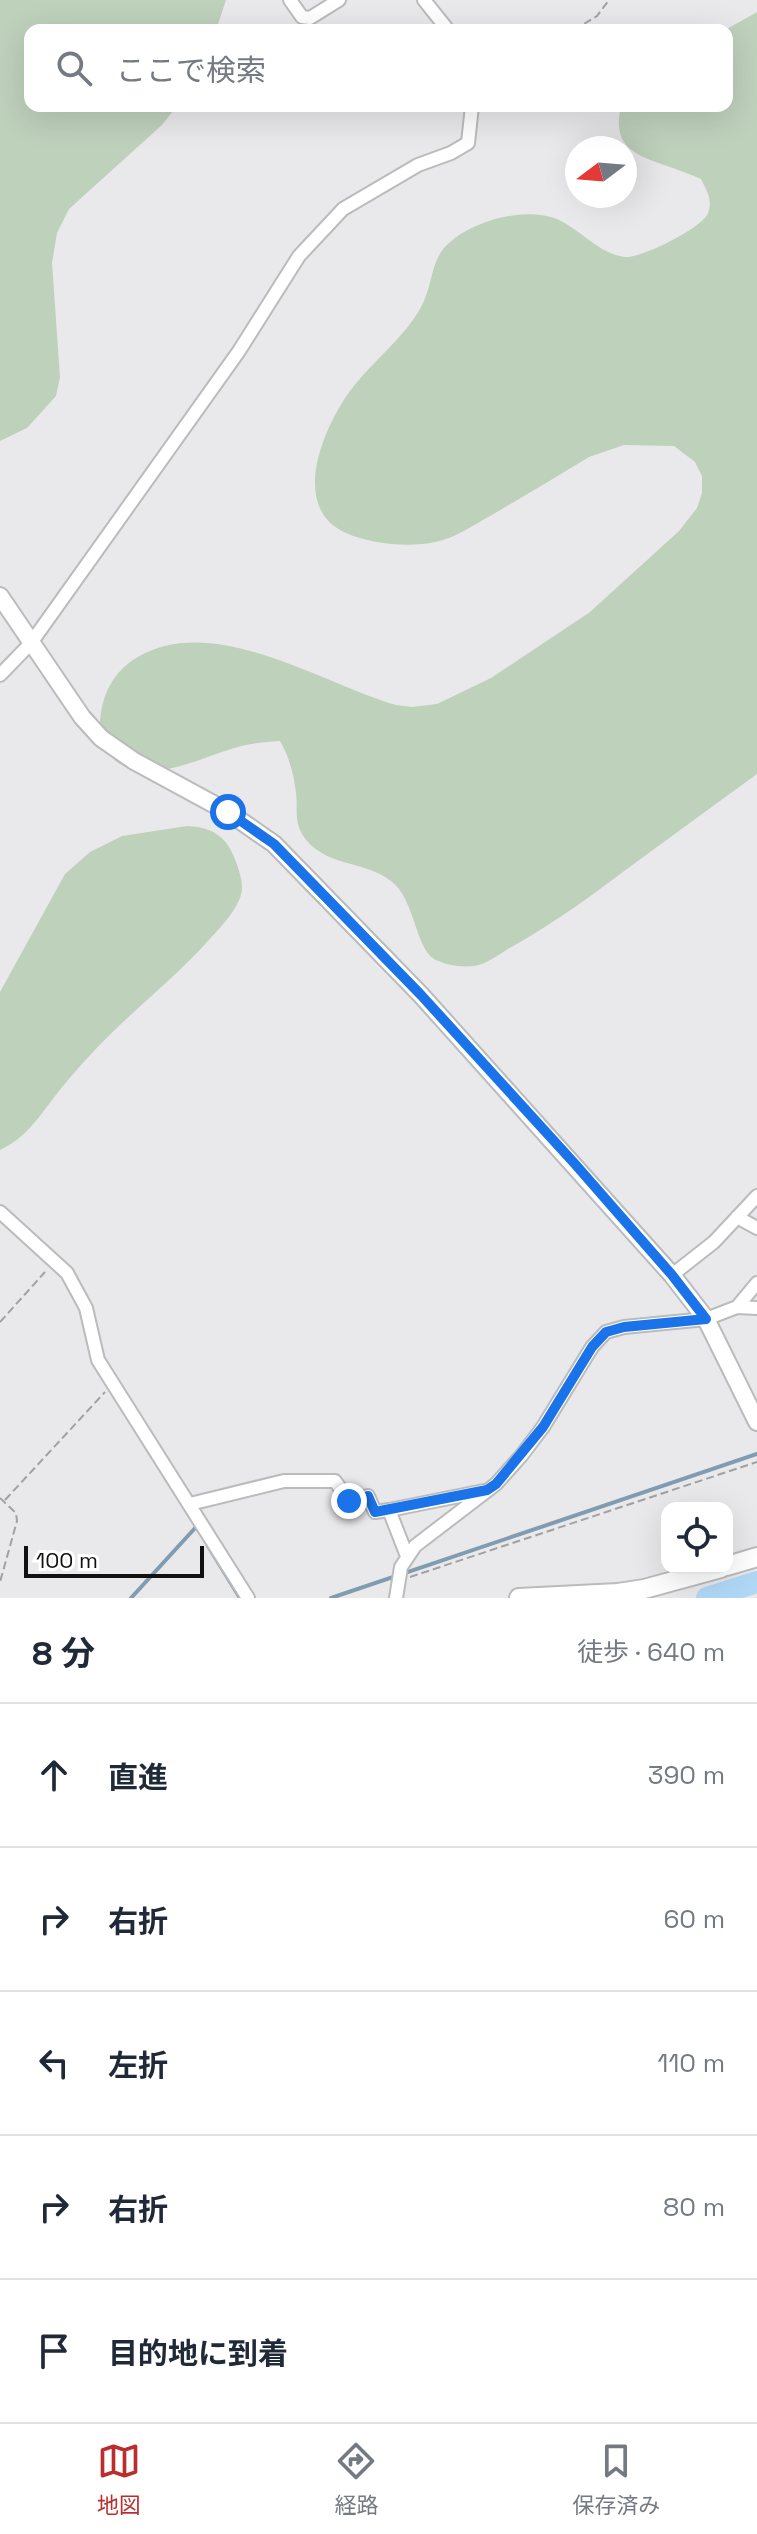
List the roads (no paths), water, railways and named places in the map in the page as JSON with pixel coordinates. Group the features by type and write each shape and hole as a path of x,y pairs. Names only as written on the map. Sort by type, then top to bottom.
{"main road":[{"path":"733,1564 757,1557"},
{"path":"519,1598 618,1593 699,1574"}],"street":[{"path":"290,0 302,17 310,18 339,0"},
{"path":"424,0 443,24"},
{"path":"0,675 31,643 239,351 299,256 343,209 418,165 468,143 471,112"},
{"path":"0,596 82,717 101,738 134,761 228,812 274,844 421,995 672,1275 706,1319 757,1422"},
{"path":"672,1275 714,1242 757,1196"},
{"path":"0,1212 67,1273 86,1308 98,1360 248,1598"},
{"path":"737,1217 757,1228"},
{"path":"737,1307 757,1283"},
{"path":"396,1598 401,1567 407,1556 425,1536 487,1490 521,1456 543,1427 592,1347 606,1332 624,1327 706,1319 737,1307 757,1308"},
{"path":"190,1504 284,1481 307,1479 335,1481 349,1501 368,1496 375,1512 487,1490"},
{"path":"389,1510 407,1556"}],"waterway":[{"path":"331,1598 757,1454"},
{"path":"131,1598 196,1527 199,1531"},
{"path":"208,1546 240,1598"},
{"path":"707,1598 757,1582"}]}
